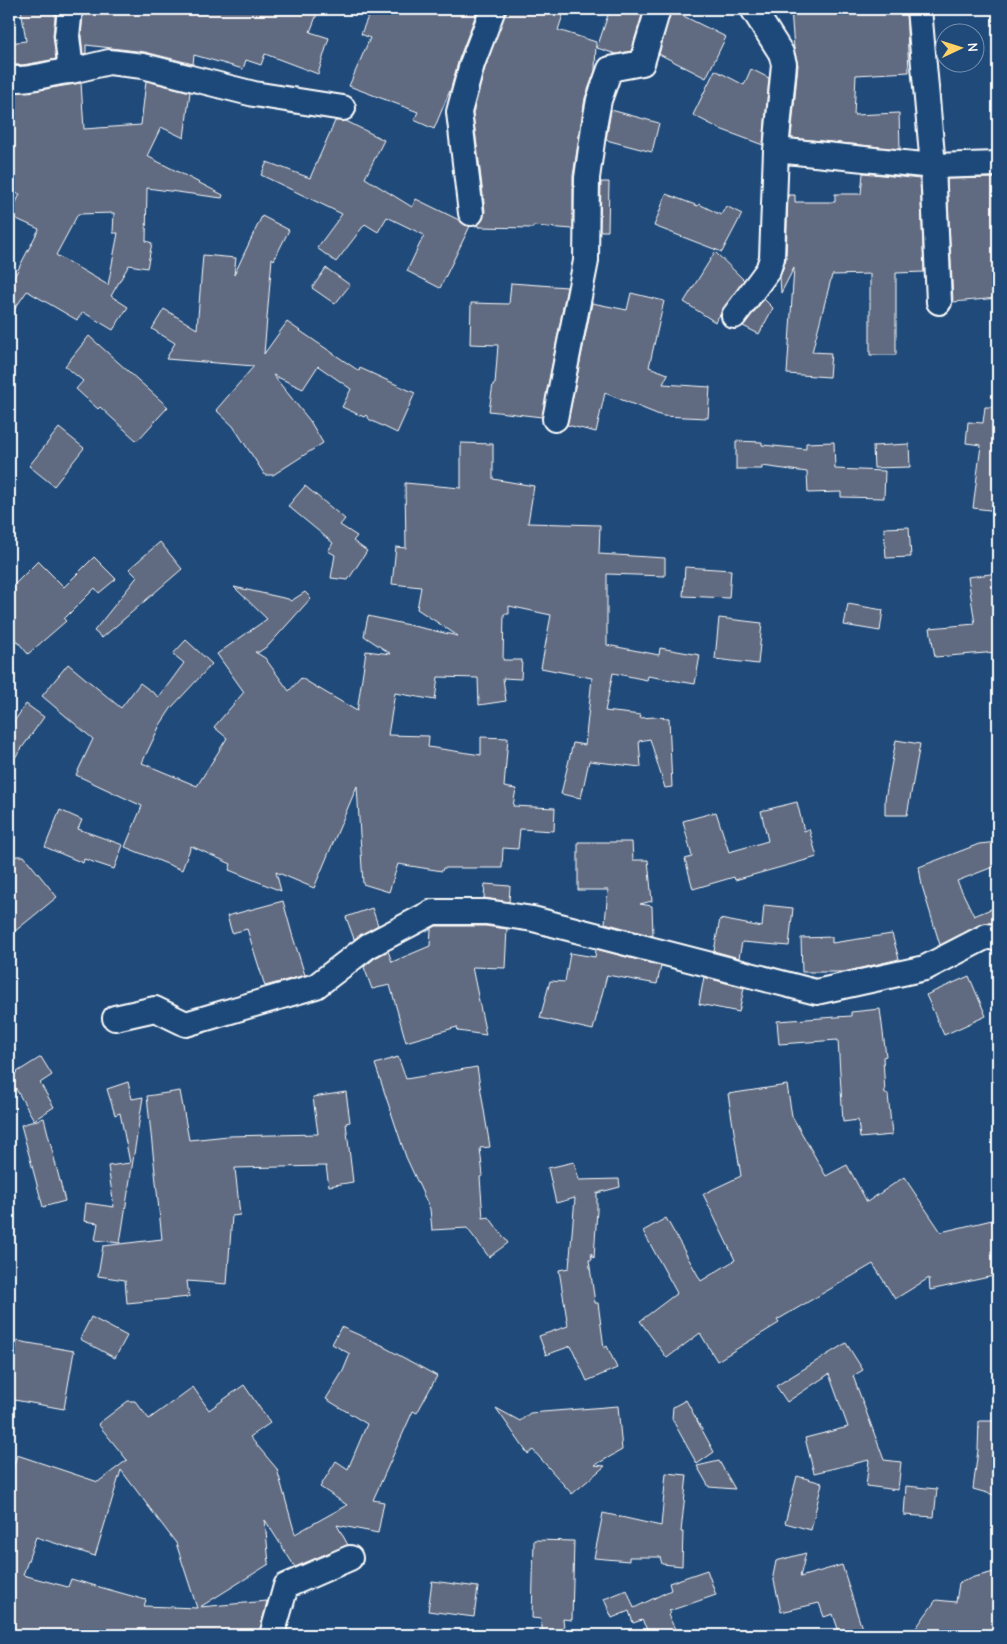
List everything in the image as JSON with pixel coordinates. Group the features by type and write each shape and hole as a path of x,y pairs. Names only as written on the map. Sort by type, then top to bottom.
{"street":[{"path":"70,9 67,36 71,71"},
{"path":"471,213 459,112 472,64 493,9"},
{"path":"556,419 586,261 586,178 599,100 610,70 642,62 658,9"},
{"path":"734,316 768,270 772,258 776,150 784,64 781,53 753,9"},
{"path":"919,9 933,166 939,302"},
{"path":"9,78 18,80 109,62 144,66 254,94 343,108"},
{"path":"776,150 933,166 998,164"},
{"path":"115,1018 155,1009 186,1024 316,986 368,946 433,912 486,912 533,919 816,992 925,968 987,936 998,939"},
{"path":"272,1635 286,1586 350,1558"}],"building":[{"path":"21,9 56,9 53,35 56,59 23,65 9,65 9,43 26,41"},
{"path":"130,9 319,9 310,32 329,38 318,74 265,54 261,65 246,60 243,69 194,55 193,64 145,52 86,45 86,53 83,54 81,36 83,13"},
{"path":"371,9 478,9 459,59 451,88 434,129 414,120 418,112 349,86 370,38 361,34"},
{"path":"506,9 565,9 558,30 596,42 595,71 585,98 573,176 573,229 533,226 533,228 478,227 485,211 473,113 485,68"},
{"path":"610,9 644,9 631,51 616,54 597,48"},
{"path":"791,9 906,9 909,72 856,75 854,115 899,113 900,149 791,138 798,65 794,49"},
{"path":"671,10 726,37 706,78 659,54"},
{"path":"751,69 769,78 763,145 720,129 693,115 715,70 744,85"},
{"path":"146,81 190,92 184,138 161,127 147,156 223,195 222,198 147,188 146,241 152,243 147,268 129,265 111,296 128,307 113,330 83,312 77,320 27,291 9,317 9,287 39,229 10,216 20,194 9,193 9,92 34,91 81,83 84,129 141,125","holes":["114,213 113,233 118,233 108,285 56,255 78,214"]},
{"path":"611,110 659,123 652,152 606,140"},
{"path":"335,121 346,121 384,140 365,178 412,207 416,199 470,226 440,288 407,271 424,235 387,217 378,232 365,224 336,262 317,248 342,214 261,175 267,162 310,178"},
{"path":"863,173 920,179 924,272 896,273 896,355 870,355 870,274 832,275 812,352 831,353 829,377 787,374 794,268 781,293 780,277 786,259 788,195 795,195 795,202 835,202 835,194 861,194"},
{"path":"998,178 998,298 953,302 947,179"},
{"path":"601,182 609,182 608,231 600,231"},
{"path":"666,194 698,206 699,204 721,215 726,206 742,214 722,252 654,226"},
{"path":"262,216 289,230 274,260 272,258 264,354 287,322 359,371 360,368 415,393 397,433 370,420 366,415 364,417 342,407 351,389 318,366 303,389 273,375 310,421 323,443 273,475 265,475 233,426 216,410 254,366 166,359 175,343 152,329 164,309 197,329 203,255 236,258 234,275"},
{"path":"715,252 744,280 715,322 684,302"},
{"path":"326,268 350,285 335,304 312,288"},
{"path":"511,283 567,287 542,417 489,411 493,384 495,384 498,345 470,344 471,303 509,304"},
{"path":"631,293 664,301 649,367 668,374 663,384 710,387 708,418 662,416 605,393 596,432 567,425 592,303 627,310"},
{"path":"764,299 773,308 759,334 743,326"},
{"path":"89,336 168,407 137,441 100,407 98,409 76,389 83,381 65,366"},
{"path":"985,407 998,407 998,511 973,508 981,445 966,443 968,422 983,423"},
{"path":"59,428 84,448 54,486 29,466"},
{"path":"736,441 762,442 762,445 806,449 806,443 834,442 835,469 885,471 884,498 841,497 841,492 808,493 807,472 762,466 762,469 736,469"},
{"path":"461,443 493,444 493,479 534,486 528,523 600,525 599,554 665,558 665,576 607,574 607,645 659,655 660,648 700,655 695,684 648,676 647,680 613,673 605,711 641,715 640,718 669,718 672,787 665,788 650,739 639,741 641,767 589,761 581,798 561,794 573,743 585,745 592,678 541,668 551,615 509,606 509,614 504,614 503,660 522,660 521,679 503,678 506,701 479,705 478,678 438,677 435,700 395,693 388,735 429,736 428,747 481,755 481,737 508,738 504,787 516,789 513,806 555,808 554,831 520,829 518,849 503,848 502,868 443,868 442,871 398,864 389,892 363,884 357,786 314,888 276,872 281,891 229,870 231,864 191,846 182,870 125,847 142,806 76,775 93,739 42,696 68,664 121,708 140,683 159,697 184,663 173,654 186,640 212,664 172,707 160,725 142,763 197,786 227,738 214,727 244,692 217,654 267,619 234,587 291,601 305,592 311,598 269,645 259,652 255,652 265,658 289,691 301,678 357,711 366,651 391,654 364,636 368,616 458,636 417,609 421,587 392,584 396,547 406,548 405,483 461,488"},
{"path":"909,444 910,467 874,468 873,446"},
{"path":"305,486 345,519 340,525 357,536 353,541 367,551 348,580 331,578 335,555 328,551 333,543 288,506"},
{"path":"909,527 911,557 886,558 884,528"},
{"path":"160,542 182,569 102,638 94,631 137,577 129,569"},
{"path":"94,557 116,579 99,593 95,588 64,619 66,621 28,654 9,631 9,590 38,561 64,587"},
{"path":"685,567 731,570 729,598 683,596"},
{"path":"998,573 998,652 935,657 930,628 975,624 968,577"},
{"path":"848,604 883,610 880,631 844,625"},
{"path":"719,618 762,623 758,664 715,659"},
{"path":"26,704 44,717 9,766 9,729"},
{"path":"896,740 920,744 907,815 885,815 885,799"},
{"path":"797,802 804,831 809,829 817,857 735,880 734,877 693,889 685,859 692,857 683,821 716,812 729,852 768,841 761,811"},
{"path":"60,810 82,820 78,829 123,845 114,869 84,859 83,863 45,847"},
{"path":"578,842 632,842 633,860 648,860 652,901 640,904 652,906 653,936 605,923 608,890 578,890"},
{"path":"998,842 998,865 957,881 974,916 998,906 998,925 990,923 981,924 940,945 922,886 919,867 979,844"},
{"path":"16,856 24,856 57,897 9,936 9,862"},
{"path":"485,884 510,886 509,902 484,898"},
{"path":"283,901 305,975 265,986 247,929 232,933 227,916"},
{"path":"764,905 793,908 789,946 742,942 739,958 714,951 720,919 762,927"},
{"path":"372,908 378,925 354,939 346,917"},
{"path":"436,926 485,926 507,929 505,968 472,967 486,1035 458,1031 457,1027 406,1042 390,985 372,989 364,967 388,951 392,962 430,946 431,929"},
{"path":"892,934 899,959 844,972 802,972 801,938 832,937 832,943"},
{"path":"596,949 661,966 657,984 607,975 593,1030 540,1018 550,981 565,982 570,953 595,957"},
{"path":"969,976 986,1016 944,1035 926,995"},
{"path":"704,977 744,988 739,1012 699,1004"},
{"path":"880,1009 886,1056 883,1057 885,1094 888,1094 892,1135 860,1138 858,1120 843,1122 838,1040 779,1044 777,1021 851,1016 851,1012"},
{"path":"41,1057 52,1075 40,1083 54,1107 34,1120 9,1077"},
{"path":"398,1057 406,1079 477,1067 490,1147 480,1148 483,1176 480,1177 483,1218 489,1217 508,1243 489,1257 467,1228 432,1230 430,1209 406,1157 375,1064"},
{"path":"128,1082 132,1099 143,1097 120,1243 95,1240 98,1223 84,1221 86,1203 114,1207 108,1166 130,1163 120,1113 115,1115 107,1089"},
{"path":"787,1085 792,1116 826,1176 847,1165 867,1202 904,1177 941,1232 992,1220 998,1248 998,1275 930,1290 929,1278 895,1299 873,1264 777,1320 779,1323 717,1361 700,1333 667,1358 640,1321 677,1293 643,1231 666,1218 701,1281 735,1260 703,1194 741,1176 728,1094"},
{"path":"180,1091 189,1140 228,1136 318,1134 313,1097 346,1092 350,1122 346,1123 353,1182 329,1186 326,1166 235,1168 240,1215 232,1216 227,1284 187,1281 189,1297 127,1303 125,1280 98,1276 103,1246 162,1239 147,1096"},
{"path":"44,1118 65,1201 43,1207 21,1125"},
{"path":"574,1162 579,1180 619,1179 620,1187 597,1193 594,1258 591,1253 592,1260 589,1260 595,1303 598,1303 604,1348 607,1346 617,1368 587,1381 571,1346 546,1355 539,1336 568,1326 559,1270 569,1268 575,1198 556,1203 548,1168"},
{"path":"91,1317 127,1336 115,1358 80,1339"},
{"path":"341,1327 384,1346 437,1376 417,1413 413,1411 373,1500 384,1502 378,1533 337,1525 348,1545 295,1567 265,1520 269,1564 200,1607 267,1601 259,1635 199,1633 199,1635 9,1635 9,1480 17,1455 98,1482 127,1460 98,1424 128,1401 135,1401 149,1419 193,1387 209,1410 244,1385 270,1423 250,1437 277,1469 295,1534 347,1505 320,1487 336,1461 348,1469 367,1424 326,1399 343,1371 350,1354 332,1344","holes":["121,1470 176,1543 197,1608 144,1606 146,1600 71,1579 68,1587 23,1575 36,1537 95,1556"]},
{"path":"17,1341 74,1351 64,1409 9,1399 9,1388"},
{"path":"846,1343 863,1370 853,1376 884,1460 901,1462 898,1490 866,1486 869,1460 814,1473 805,1438 848,1427 829,1374 787,1402 776,1386"},
{"path":"686,1400 714,1452 697,1464 672,1419 673,1407"},
{"path":"618,1406 622,1450 595,1465 605,1466 572,1494 533,1450 528,1454 496,1408 520,1421 530,1413"},
{"path":"979,1421 998,1421 998,1496 973,1489 978,1450"},
{"path":"719,1461 735,1489 709,1487 697,1466"},
{"path":"666,1473 687,1475 681,1532 683,1532 682,1566 662,1564 660,1557 629,1557 629,1561 594,1558 603,1513 661,1526"},
{"path":"797,1476 822,1483 811,1530 785,1523"},
{"path":"906,1486 937,1489 934,1517 904,1515"},
{"path":"534,1540 574,1541 572,1620 563,1619 565,1635 543,1635 541,1619 532,1618"},
{"path":"806,1553 800,1577 842,1565 864,1635 840,1635 833,1614 824,1617 819,1603 781,1612 773,1576 776,1561"},
{"path":"707,1570 716,1595 669,1611 671,1613 668,1615 678,1635 650,1635 642,1620 633,1623 629,1611 612,1618 604,1599 627,1590 634,1608 671,1590 669,1583"},
{"path":"998,1571 998,1635 911,1635 936,1600 956,1602 959,1583"},
{"path":"432,1581 478,1587 474,1617 428,1611"}]}
